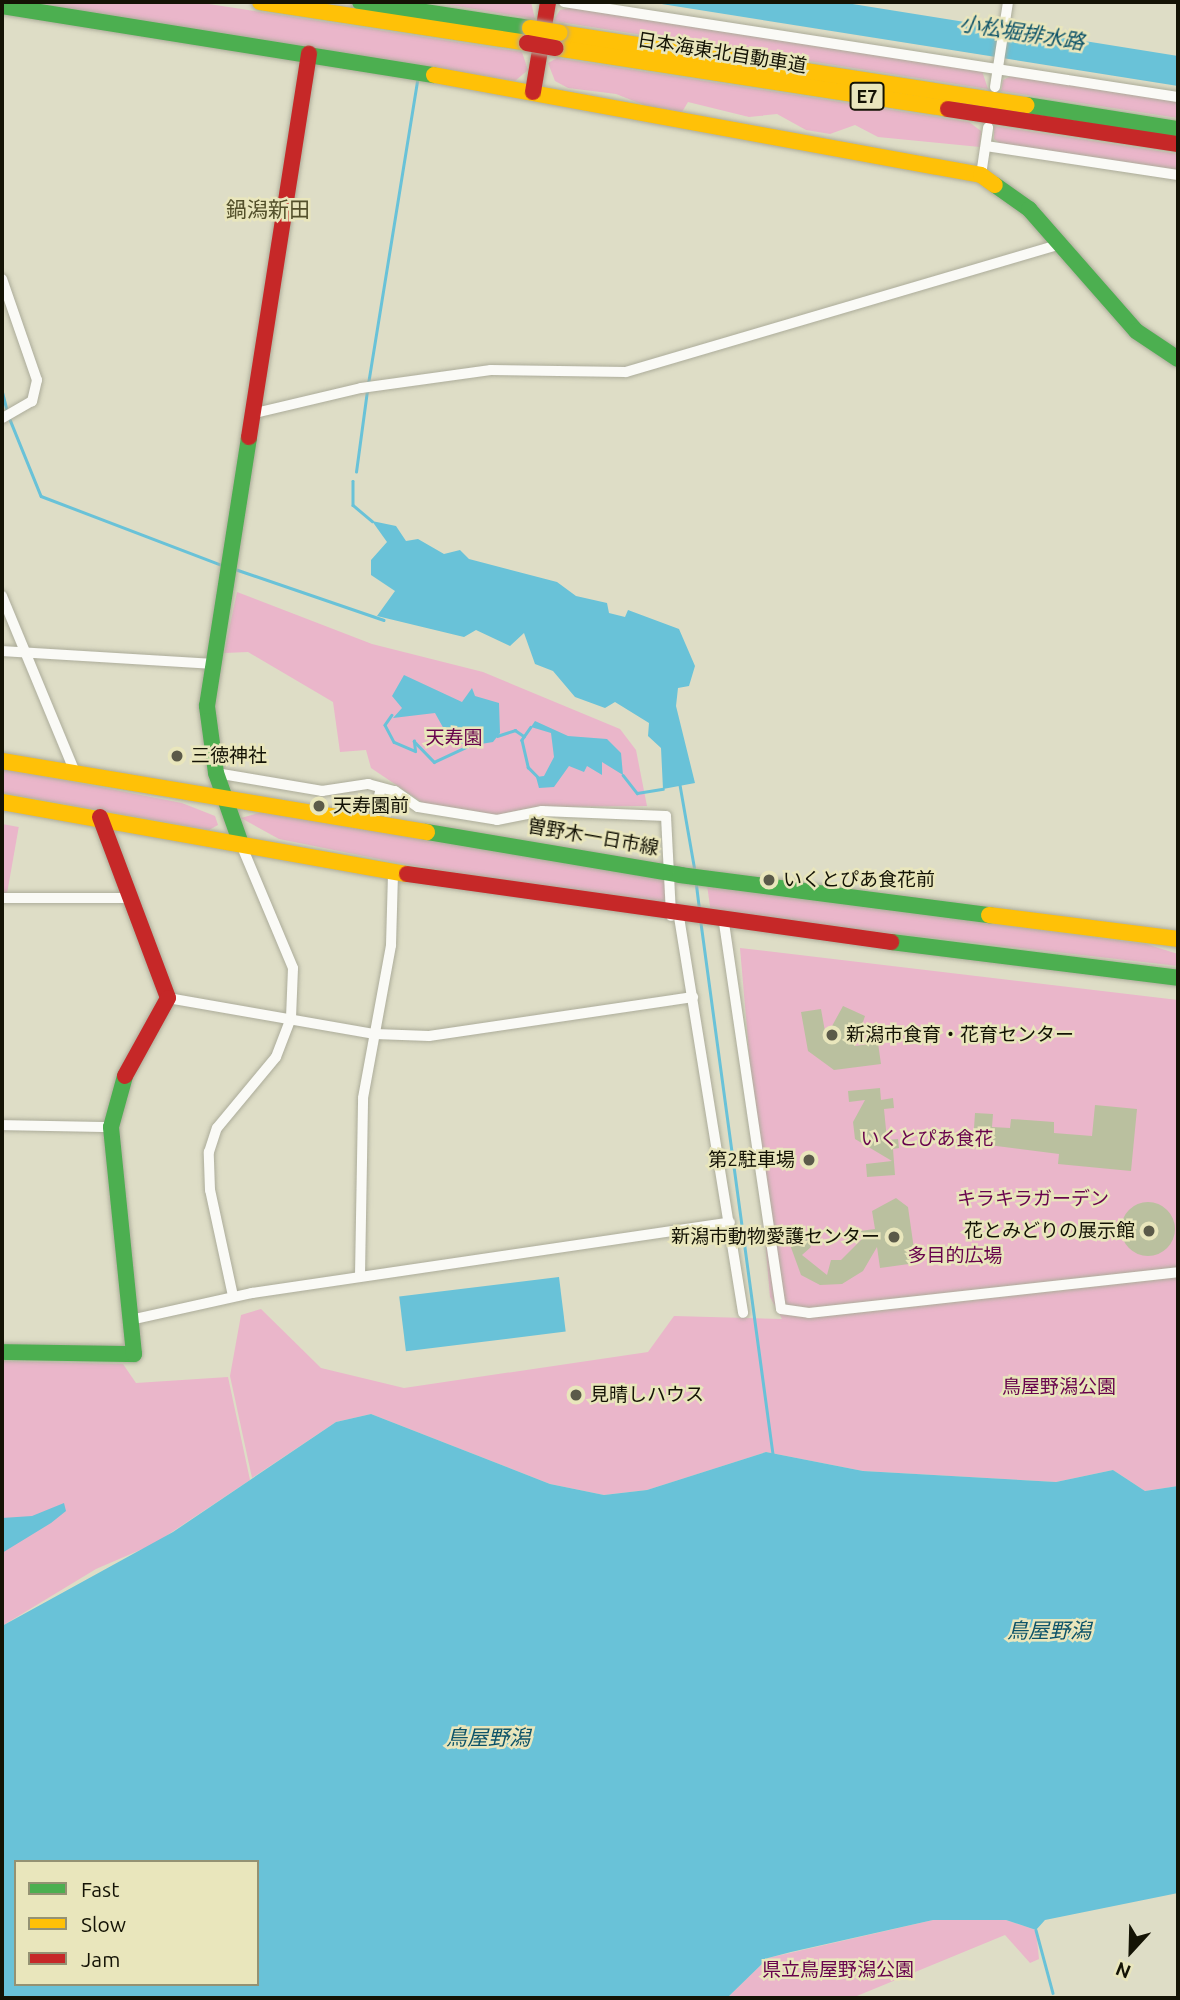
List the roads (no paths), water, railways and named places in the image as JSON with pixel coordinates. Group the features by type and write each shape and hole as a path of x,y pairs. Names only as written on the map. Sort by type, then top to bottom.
{"main road":[{"name":"日本海東北自動車道","path":"260,2 528,35"},
{"name":"日本海東北自動車道","path":"360,2 528,35 1178,144"},
{"path":"533,92 548,2"},
{"path":"2,6 533,92 981,175 1012,193 1136,331 1178,359"},
{"name":"日本海東北自動車道","path":"558,40 1178,129"},
{"path":"241,844 216,773 207,721 251,414 309,54"},
{"name":"曽野木一日市線","path":"2,761 709,879 1178,939"},
{"path":"2,802 100,817 393,872 679,917 1178,978"},
{"path":"2,1352 134,1354 111,1127 116,1092 168,998 100,817"},
{"path":"1115,929 1178,949"},
{"path":"1152,974 1178,970"}],"street":[{"path":"564,2 998,66 1178,97"},
{"path":"995,87 1008,2"},
{"path":"981,175 988,128"},
{"path":"985,146 1178,175"},
{"path":"251,414 361,387 491,370 626,372 1060,244"},
{"path":"2,279 37,380 32,401 2,418"},
{"path":"2,596 75,772"},
{"path":"2,651 214,664"},
{"path":"216,773 322,791 381,788 418,807 498,820 541,811 666,816 676,874 679,917 743,1313"},
{"path":"373,822 381,788"},
{"path":"233,1296 210,1190 209,1152 217,1128 276,1058 291,1018 293,968 241,844"},
{"path":"360,1275 363,1098 391,945 393,872"},
{"path":"2,898 131,898"},
{"path":"719,922 782,1310 809,1313 1178,1272"},
{"path":"168,998 375,1034 429,1036 693,997"},
{"path":"2,1125 111,1127"},
{"path":"130,1320 233,1296 360,1275 730,1222"}],"water":[{"name":"小松堀排水路","path":"649,2 840,2 1178,56 1178,86"},
{"path":"372,521 396,526 406,541 418,539 444,554 460,550 469,559 557,582 576,596 607,603 609,613 625,617 628,610 679,629 695,666 689,686 678,688 676,706 695,783 663,789 661,748 648,736 649,723 615,702 605,708 575,697 553,671 535,664 524,633 510,646 476,630 464,637 377,616 395,591 371,575 371,560 387,542"},
{"path":"404,675 462,702 472,688 475,696 499,703 500,733 493,742 469,746 450,740 435,713 393,718 402,708 392,696"},
{"path":"535,721 568,736 607,739 621,753 623,775 602,762 602,775 587,766 584,772 569,766 554,787 539,788 536,777 544,776 554,757 551,733 531,727"},
{"path":"559,1277 566,1332 406,1351 399,1297"},
{"name":"鳥屋野潟","path":"371,1414 550,1484 604,1495 647,1490 766,1452 863,1471 1056,1482 1113,1470 1145,1491 1178,1486 1178,1893 1045,1920 1036,1930 1006,1920 933,1920 791,1952 768,1958 727,1998 2,1998 2,1626 173,1532 336,1422"},
{"path":"64,1503 66,1511 2,1553 2,1518 32,1516"}],"waterway":[{"path":"368,384 417,80"},
{"path":"2,390 7,410"},
{"path":"356,472 367,391"},
{"path":"9,417 41,496 222,565"},
{"path":"353,481 353,505 372,521"},
{"path":"235,569 384,620"},
{"path":"392,715 385,725 394,742 415,751 414,741 434,762 469,746"},
{"path":"531,727 522,740 528,767 537,776"},
{"path":"497,736 515,730 524,736"},
{"path":"623,775 637,793 663,789"},
{"path":"680,785 695,871"},
{"path":"696,881 700,913"},
{"path":"701,923 773,1454"},
{"path":"1036,1930 1053,1993"}],"place":[{"name":"三徳神社","path":"177,756"},
{"name":"天寿園前","path":"319,806"},
{"name":"いくとぴあ食花前","path":"769,880"},
{"name":"新潟市食育・花育センター","path":"832,1035"},
{"name":"第2駐車場","path":"809,1160"},
{"name":"花とみどりの展示館","path":"1149,1231"},
{"name":"新潟市動物愛護センター","path":"894,1237"},
{"name":"見晴しハウス","path":"576,1395"}],"district":[{"name":"鍋潟新田","path":"268,209"}],"park label":[{"name":"天寿園","path":"454,738"},
{"name":"いくとぴあ食花","path":"927,1139"},
{"name":"キラキラガーデン","path":"1033,1199"},
{"name":"多目的広場","path":"955,1256"},
{"name":"鳥屋野潟公園","path":"1059,1387"},
{"name":"県立鳥屋野潟公園","path":"838,1970"}]}
